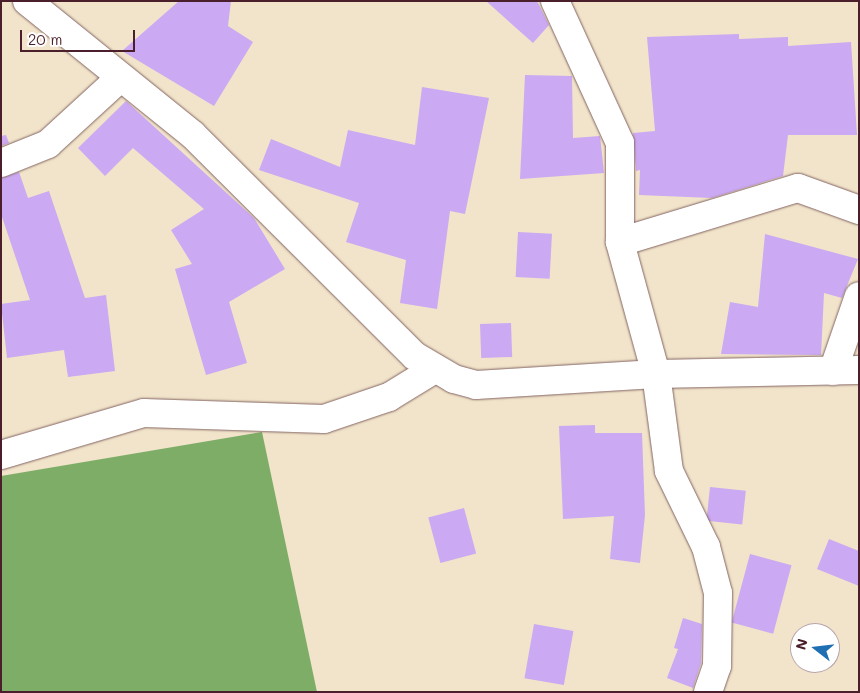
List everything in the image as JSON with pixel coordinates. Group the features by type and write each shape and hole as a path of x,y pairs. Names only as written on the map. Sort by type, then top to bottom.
{"street":[{"path":"27,1 193,135 432,370 476,385 656,374 846,370 859,296"},
{"path":"555,1 620,143 620,242 656,374 669,470 706,547 718,593 717,666 708,692"},
{"path":"1,163 48,144 120,78"},
{"path":"620,242 798,188 859,210"},
{"path":"1,455 144,413 324,420 389,397 432,370"}],"green space":[{"path":"262,432 317,692 1,692 1,476"}],"building":[{"path":"179,1 231,1 228,26 253,42 214,106 122,51"},
{"path":"486,1 537,1 549,25 533,43"},
{"path":"739,34 739,39 788,37 788,46 851,42 857,135 788,135 783,176 712,198 639,195 640,170 636,171 633,133 655,131 647,37"},
{"path":"525,75 572,76 573,138 600,136 604,173 520,179"},
{"path":"422,87 489,98 465,214 450,211 437,309 400,303 406,260 346,242 359,203 259,170 271,139 340,167 348,130 415,145"},
{"path":"126,101 254,218 285,269 229,302 247,363 206,375 175,269 192,264 171,230 204,209 133,148 105,176 78,148"},
{"path":"6,135 9,143 1,146 1,136"},
{"path":"19,172 28,198 49,191 85,298 106,295 115,371 68,377 64,350 7,358 1,304 30,300 1,214 1,178"},
{"path":"518,232 552,234 550,279 516,277"},
{"path":"765,234 858,259 842,298 824,293 821,355 721,354 730,302 758,307"},
{"path":"511,323 512,357 481,358 480,324"},
{"path":"595,425 595,433 642,433 645,515 640,563 610,559 614,516 563,519 559,426"},
{"path":"710,487 746,491 742,525 706,521"},
{"path":"464,508 476,553 440,563 428,518"},
{"path":"829,539 859,551 859,586 817,569"},
{"path":"750,554 792,565 773,634 732,623"},
{"path":"683,618 702,624 701,663 693,688 667,678 678,649 674,648"},
{"path":"534,624 573,631 564,685 524,678"}]}
